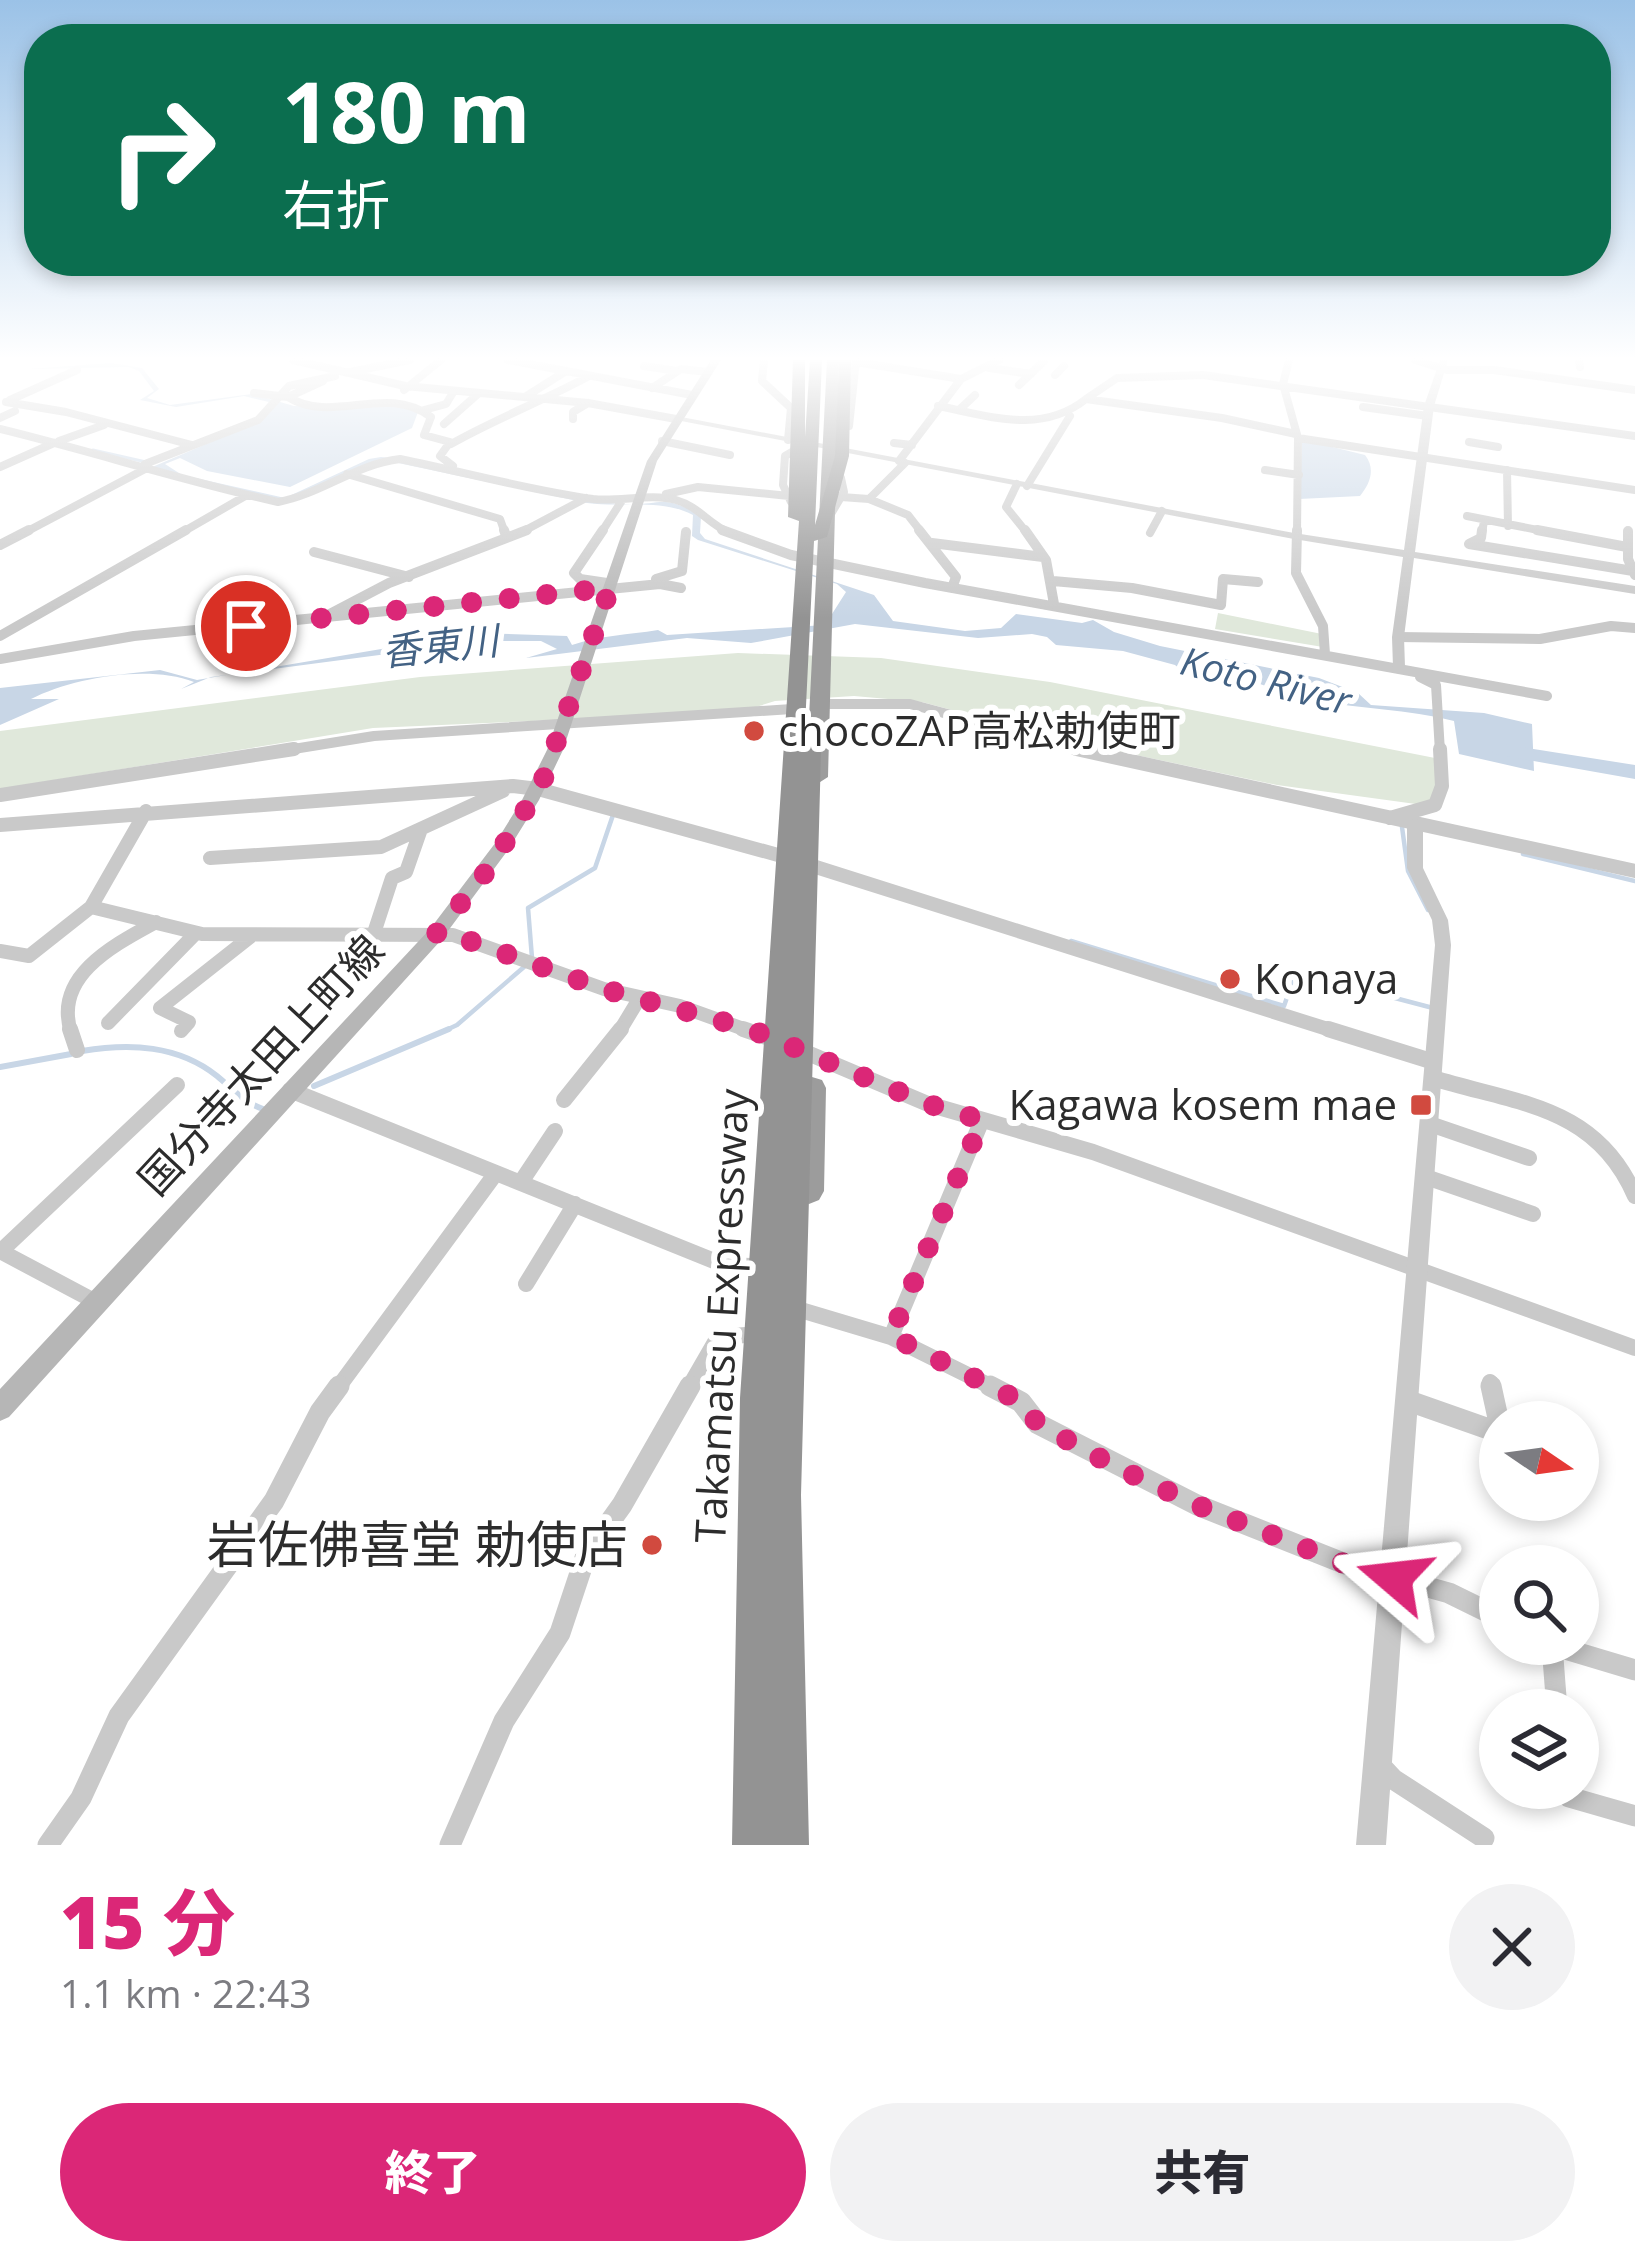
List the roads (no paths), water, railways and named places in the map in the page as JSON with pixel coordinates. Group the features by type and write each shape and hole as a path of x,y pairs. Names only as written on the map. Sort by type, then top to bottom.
{"highway":[{"path":"795,446 796,579 802,603"},
{"path":"806,446 815,548 818,703 799,1499 806,1845"},
{"name":"Takamatsu Expressway","path":"753,1845 757,1398 811,446"},
{"path":"734,1845 746,1335 778,855 792,707 832,446"},
{"name":"Takamatsu Expressway","path":"788,1845 782,1641 785,1398 815,548 832,446"},
{"path":"815,548 842,446"}],"main road":[{"name":"国分寺太田上町線","path":"0,1408 436,934 490,867 538,789 610,589 628,504 659,446"}],"street":[{"path":"0,467 48,446"},
{"path":"73,446 248,496 290,501 373,462 394,460 459,470 583,500 628,504 707,483 745,496 789,496"},
{"path":"0,545 190,446"},
{"path":"449,446 440,456 459,470"},
{"path":"687,446 730,455"},
{"path":"802,446 785,456 783,485 815,548"},
{"path":"810,446 830,457 902,462 1294,536 1635,590"},
{"path":"830,457 842,446"},
{"path":"887,453 892,446"},
{"path":"869,499 911,446"},
{"path":"1049,446 1006,507 1034,534 1053,581 1054,604"},
{"path":"1298,446 1296,573 1318,611 1325,654"},
{"path":"1361,446 1635,490"},
{"path":"1399,667 1398,637 1424,446"},
{"path":"1498,446 1508,526"},
{"path":"815,548 845,480 830,457"},
{"path":"1265,470 1299,475"},
{"path":"347,474 500,519 506,536"},
{"path":"0,636 248,496"},
{"path":"841,497 869,499 908,514 956,577 952,588"},
{"path":"655,498 687,502 704,512 712,526 815,548 952,588 1547,696"},
{"path":"322,618 519,534 583,500"},
{"path":"610,589 574,573 628,504"},
{"path":"1150,532 1162,511"},
{"path":"1467,516 1627,548"},
{"path":"1484,521 1481,538 1469,544 1634,573 1628,531"},
{"path":"0,659 134,636 628,586 682,571 686,532"},
{"path":"932,543 1043,557"},
{"path":"314,551 409,577"},
{"path":"404,608 414,581 440,572 447,566 442,564"},
{"path":"1053,581 1132,588 1221,605 1223,580 1258,583"},
{"path":"628,586 681,588"},
{"path":"1398,637 1540,639 1611,626 1635,628"},
{"path":"1390,818 1435,805 1442,786 1436,685 1399,667"},
{"path":"818,703 910,704 1072,748 1635,871"},
{"path":"0,795 374,736 792,707"},
{"path":"210,858 381,847 513,786"},
{"path":"0,825 513,786 538,789 816,867 1585,1123 1627,1166 1635,1196"},
{"path":"0,951 29,956 91,907 146,811"},
{"path":"1371,1845 1443,933 1415,868 1415,823"},
{"path":"374,933 392,878 406,872 421,829"},
{"path":"91,907 196,933 453,935 639,999 680,1006 768,1036 928,1104 1093,1153 1635,1348"},
{"path":"77,1050 64,1006 68,992 107,950 156,922"},
{"path":"108,1023 196,933"},
{"path":"181,1031 189,1022 160,1008 250,937"},
{"path":"564,1100 632,1016 639,999"},
{"path":"96,1302 1,1251 177,1085"},
{"path":"290,1090 724,1265 751,1266"},
{"path":"891,1336 982,1120"},
{"path":"1430,1124 1529,1158"},
{"path":"521,1182 555,1131"},
{"path":"48,1845 81,1798 119,1716 274,1502 320,1412 496,1173"},
{"path":"1426,1177 1533,1214"},
{"path":"526,1284 575,1204"},
{"path":"804,1311 891,1336 1022,1402 1038,1424 1197,1505 1348,1565 1449,1593 1479,1608"},
{"path":"450,1845 504,1721 560,1633 586,1556 622,1505 718,1337 746,1335"},
{"path":"1490,1382 1494,1401"},
{"path":"1409,1401 1479,1423"},
{"path":"1599,1659 1635,1670"},
{"path":"1379,1764 1394,1779 1484,1838"},
{"path":"1599,1806 1635,1816"}],"water":[{"path":"201,446 375,446 290,487 207,471 180,458 165,464 182,475 285,498 381,457 590,501 669,502 701,516 700,533 705,539 874,595 893,621 965,631 1001,628 1016,614 1082,623 1093,620 1160,646 1319,678 1358,693 1371,705 1484,713 1532,724 1534,771 1459,754 1454,721 1313,700 1219,673 1186,674 1175,665 1123,651 1056,645 1032,634 978,638 855,624 751,643 687,638 526,658 557,649 541,641 451,641 228,675 476,633 567,636 572,645 658,630 667,635 825,625 846,592 837,584 698,540 692,536 693,515 668,507 587,503 384,460 285,501 150,468"},
{"path":"1302,446 1329,446 1365,455 1370,476 1360,496 1299,499"},
{"path":"160,670 197,680 208,678 181,689 194,682 155,674 88,680 31,699 59,699 0,725 0,688"}],"waterway":[{"path":"93,450 146,462"},
{"name":"Koto River","path":"1501,750 1635,772"},
{"path":"532,958 528,908 595,868 613,815"},
{"path":"1402,827 1408,871 1428,910"},
{"path":"1523,854 1635,881"},
{"path":"1071,941 1284,1006 1296,972 1433,1008"},
{"path":"443,1032 457,1025 524,967"},
{"path":"443,1032 449,1029"},
{"path":"314,1086 443,1032"},
{"path":"82,1051 136,1047 170,1052 202,1066 263,1109"},
{"path":"0,1067 71,1054"}],"place":[{"name":"chocoZAP高松勅使町","path":"754,731"},
{"name":"Konaya","path":"1230,979"},
{"name":"Kagawa kosem mae","path":"1421,1105"},
{"name":"岩佐佛喜堂 勅使店","path":"652,1545"}],"water label":[{"name":"香東川","path":"440,646"}]}
